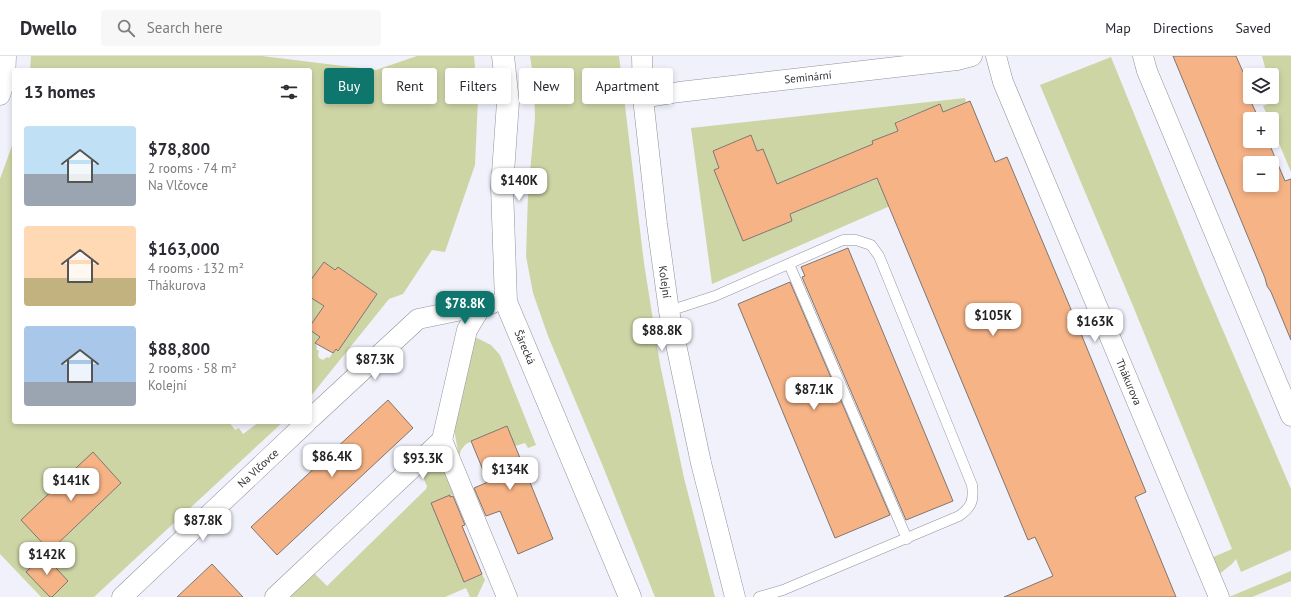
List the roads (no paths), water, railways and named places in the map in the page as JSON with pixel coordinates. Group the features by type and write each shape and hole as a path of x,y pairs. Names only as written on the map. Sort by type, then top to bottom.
{"street":[{"path":"0,95 5,80 6,56"},
{"name":"Šárecká","path":"503,56 508,102 502,187 506,302 630,597"},
{"name":"Kolejní","path":"642,56 642,68"},
{"name":"Seminární","path":"673,93 957,60 972,56"},
{"name":"Thákurova","path":"996,56 1003,82 1219,597"},
{"path":"1143,56 1150,78 1291,416"},
{"name":"Kolejní","path":"644,104 657,224 670,311 701,463 735,597"},
{"path":"312,417 418,319 482,305 506,302"},
{"path":"275,597 442,440 467,330 482,305"},
{"name":"Na Vlčovce","path":"122,597 305,424"},
{"path":"442,440 507,597"}],"lane":[{"path":"670,311 715,296 844,240 856,240 871,245 879,256 972,485 974,496 968,510 959,516 783,590 759,597"},
{"path":"789,264 907,538"}]}
